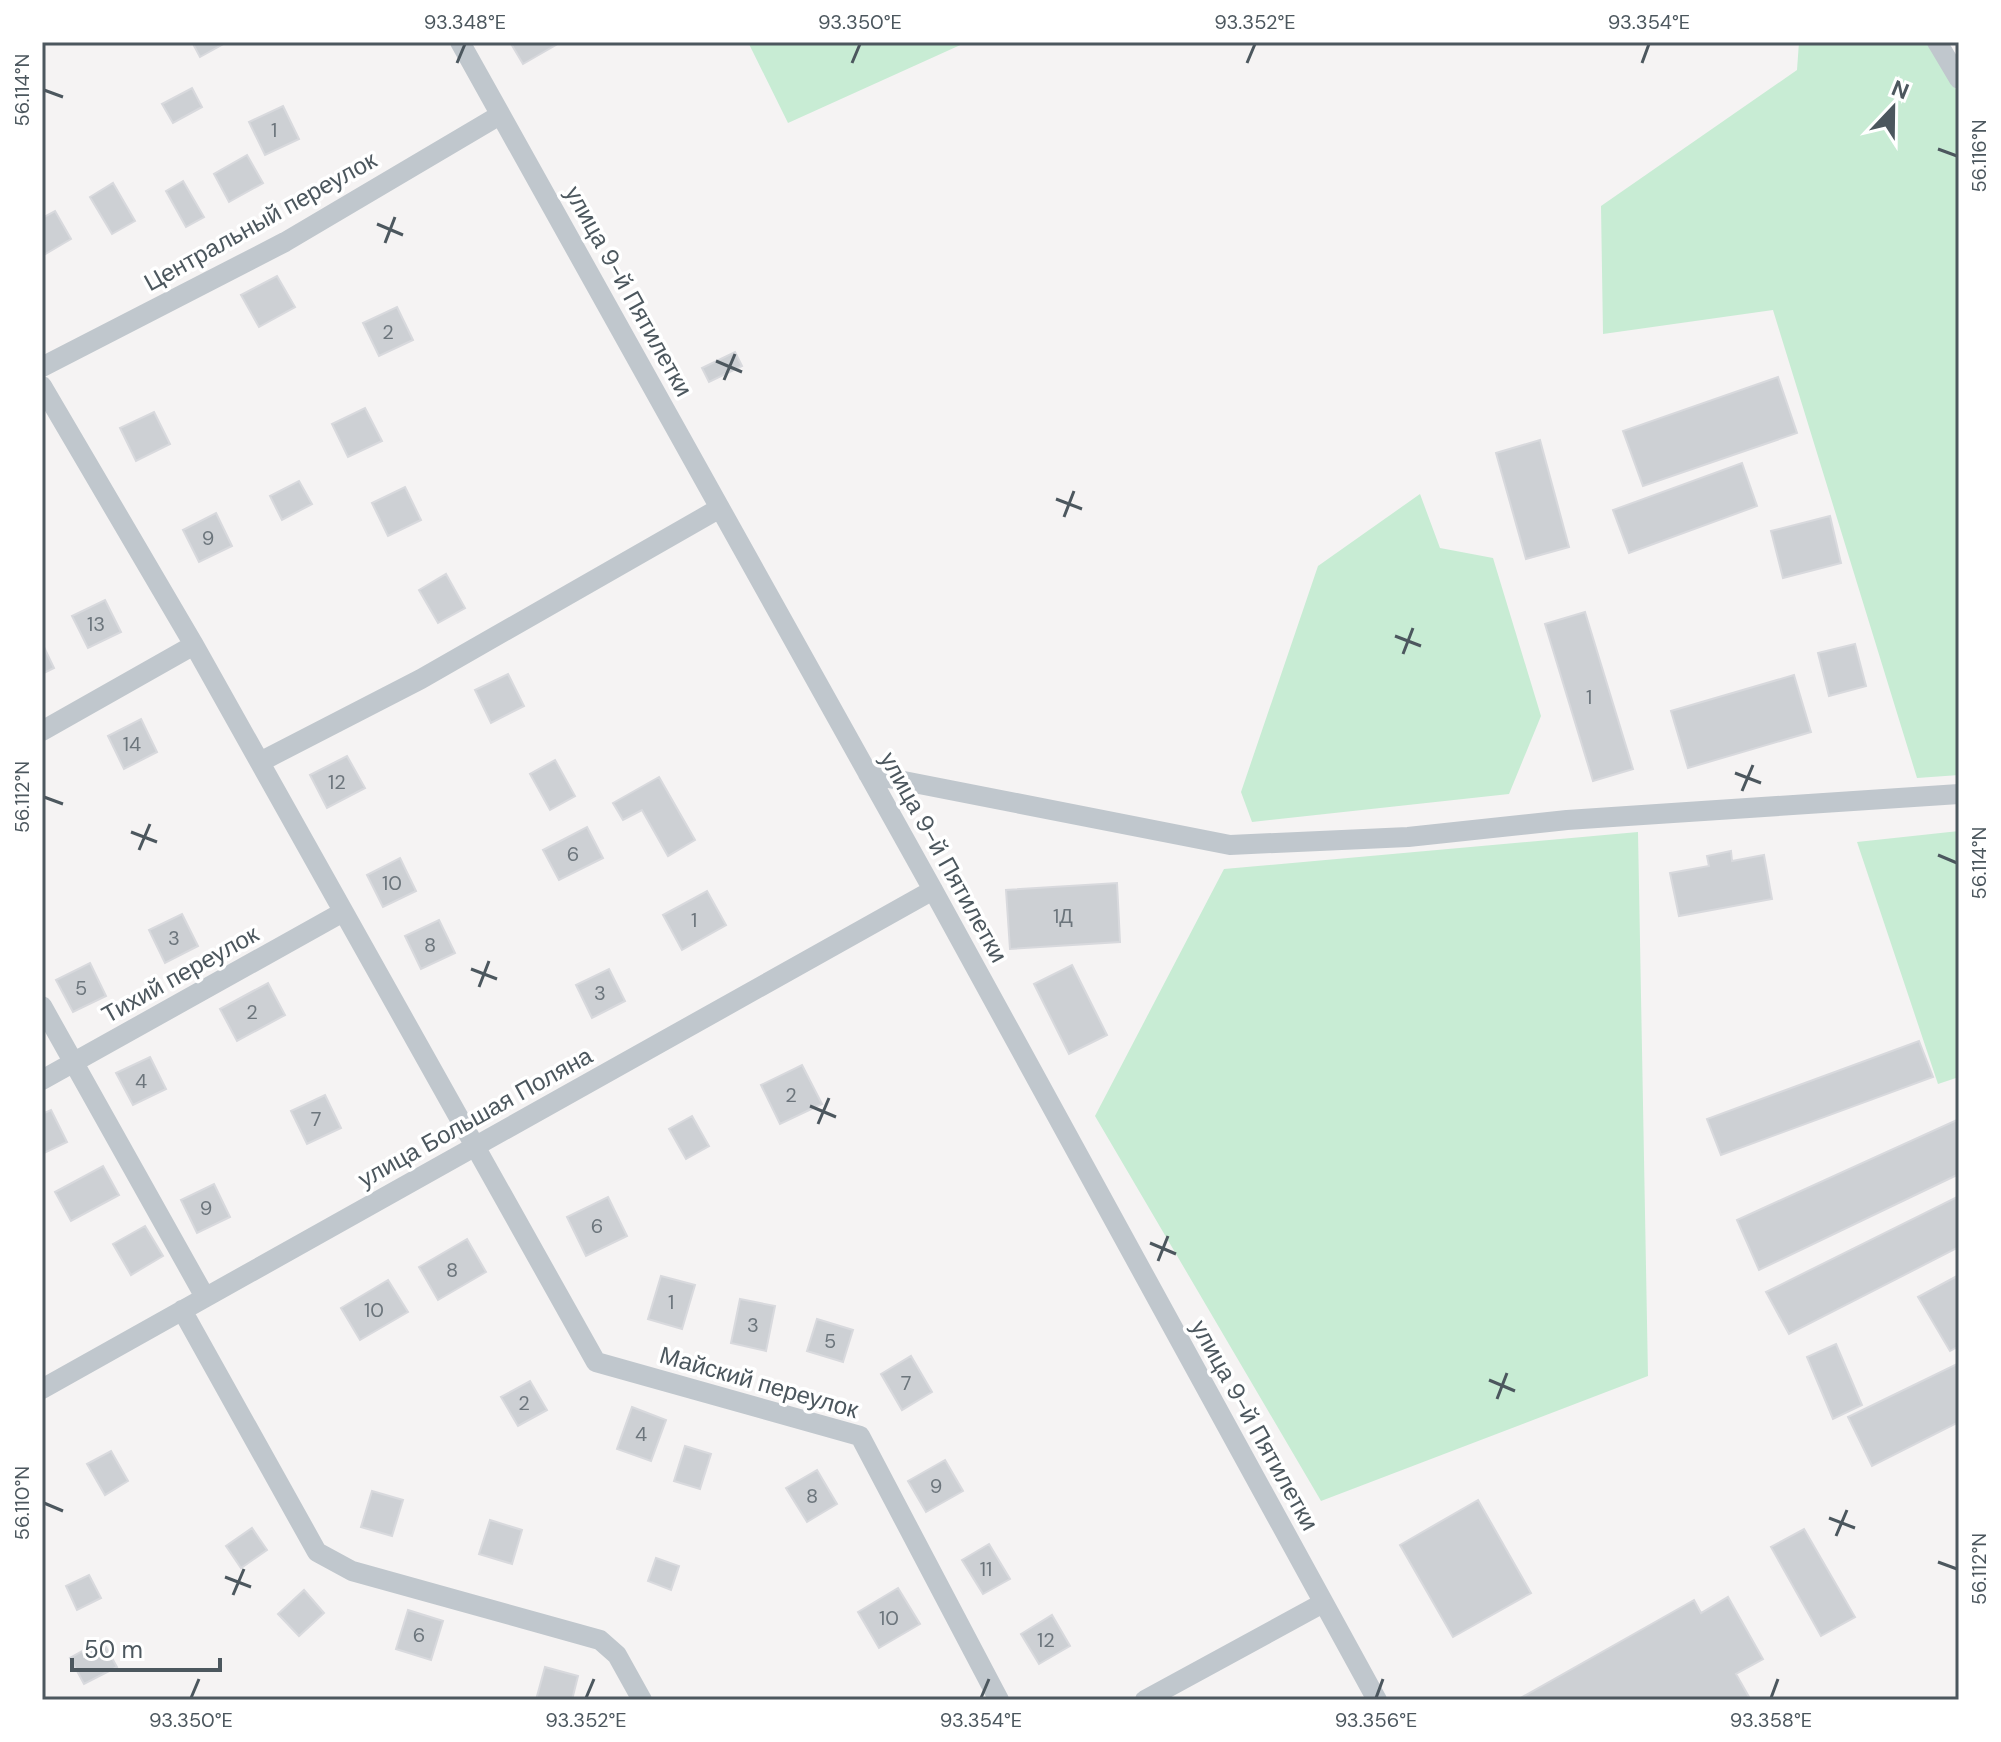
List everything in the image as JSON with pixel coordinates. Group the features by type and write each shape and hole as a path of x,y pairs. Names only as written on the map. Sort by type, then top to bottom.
{"street":[{"name":"улица 9-й Пятилетки","path":"460,42 933,890 1377,1700"},
{"path":"1937,42 1959,79"},
{"name":"Центральный переулок","path":"42,367 285,242 500,115"},
{"name":"Майский переулок","path":"42,386 194,645 596,1362 860,1436 999,1700"},
{"path":"260,762 421,679 720,508"},
{"path":"42,731 194,645"},
{"path":"868,774 1230,845 1408,837 1567,820 1959,794"},
{"name":"улица Большая Поляна","path":"42,1389 933,890"},
{"name":"Тихий переулок","path":"42,1080 343,912"},
{"path":"42,1006 205,1297"},
{"path":"182,1310 317,1552 352,1571 600,1640 617,1655 642,1700"},
{"path":"1145,1700 1323,1603"}],"green space":[{"path":"748,42 967,42 788,123"},
{"path":"1799,42 1929,42 1959,95 1959,775 1917,778 1773,310 1603,334 1601,206 1797,70"},
{"path":"1420,494 1440,548 1493,558 1541,716 1509,794 1252,822 1241,792 1318,566"},
{"path":"1959,831 1959,1077 1938,1084 1857,842"},
{"path":"1638,832 1648,1376 1321,1501 1095,1116 1224,869"}],"building":[{"path":"192,42 227,42 200,57"},
{"path":"510,42 561,42 523,64"},
{"path":"192,88 202,107 173,123 162,104"},
{"path":"283,106 299,139 265,155 249,122"},
{"path":"247,155 263,183 229,202 214,174"},
{"path":"183,181 204,217 186,227 166,191"},
{"path":"113,183 135,221 112,234 90,197"},
{"path":"55,211 71,239 42,256 42,218"},
{"path":"277,276 295,307 259,327 241,295"},
{"path":"397,307 413,340 379,356 363,323"},
{"path":"735,352 742,366 709,382 702,368"},
{"path":"1778,377 1797,433 1643,486 1623,431"},
{"path":"365,408 382,441 348,457 332,424"},
{"path":"154,412 170,444 136,461 120,428"},
{"path":"1540,440 1569,547 1526,559 1496,453"},
{"path":"1742,463 1757,506 1629,553 1613,510"},
{"path":"299,481 312,504 282,520 270,496"},
{"path":"405,487 421,520 388,536 372,503"},
{"path":"216,513 232,546 199,562 183,530"},
{"path":"1830,516 1841,563 1783,578 1771,531"},
{"path":"446,574 465,608 438,623 419,590"},
{"path":"105,600 121,632 88,648 72,616"},
{"path":"1585,612 1633,769 1593,781 1545,624"},
{"path":"42,643 54,668 42,674"},
{"path":"1855,644 1866,686 1829,696 1818,653"},
{"path":"508,674 524,706 491,723 475,690"},
{"path":"1794,675 1811,732 1688,768 1671,711"},
{"path":"141,719 157,752 124,769 108,736"},
{"path":"347,756 365,788 327,808 310,775"},
{"path":"555,760 575,796 550,810 530,774"},
{"path":"659,777 695,840 668,856 642,810 623,820 613,803"},
{"path":"587,827 603,858 559,880 543,850"},
{"path":"1731,851 1732,861 1764,855 1772,899 1679,916 1670,873 1709,866 1707,856"},
{"path":"400,858 416,891 383,907 367,875"},
{"path":"1117,883 1120,942 1010,949 1006,890"},
{"path":"707,891 726,925 682,950 663,915"},
{"path":"182,914 198,946 165,963 149,930"},
{"path":"439,920 455,953 421,969 405,936"},
{"path":"90,963 106,996 73,1012 56,980"},
{"path":"1072,965 1107,1035 1069,1054 1034,984"},
{"path":"609,969 625,1001 592,1018 576,985"},
{"path":"268,983 285,1015 237,1041 220,1009"},
{"path":"1919,1041 1933,1077 1721,1155 1707,1119"},
{"path":"150,1057 166,1089 133,1105 116,1073"},
{"path":"802,1065 822,1104 780,1124 761,1085"},
{"path":"325,1095 341,1128 307,1144 291,1111"},
{"path":"51,1110 67,1142 42,1154 42,1114"},
{"path":"692,1116 709,1146 686,1159 669,1129"},
{"path":"1959,1119 1959,1174 1759,1270 1737,1220"},
{"path":"103,1166 119,1195 71,1221 55,1192"},
{"path":"214,1184 230,1217 197,1233 181,1200"},
{"path":"1959,1196 1959,1247 1789,1334 1766,1292"},
{"path":"608,1197 627,1236 586,1256 567,1217"},
{"path":"145,1226 163,1256 131,1275 113,1244"},
{"path":"467,1239 486,1272 438,1300 419,1267"},
{"path":"1959,1275 1959,1346 1950,1351 1918,1297"},
{"path":"661,1276 695,1285 682,1329 648,1319"},
{"path":"388,1280 408,1312 360,1340 341,1308"},
{"path":"740,1299 775,1306 766,1351 731,1343"},
{"path":"817,1319 853,1330 843,1362 807,1351"},
{"path":"1836,1344 1862,1405 1833,1419 1807,1357"},
{"path":"911,1356 932,1392 902,1410 881,1374"},
{"path":"1959,1363 1959,1422 1872,1466 1848,1417"},
{"path":"530,1381 547,1410 518,1426 501,1397"},
{"path":"632,1407 666,1420 651,1461 617,1449"},
{"path":"685,1446 711,1454 700,1489 674,1481"},
{"path":"111,1451 128,1481 105,1495 87,1464"},
{"path":"945,1460 963,1491 926,1512 908,1481"},
{"path":"817,1470 837,1504 807,1522 786,1488"},
{"path":"372,1491 403,1500 392,1536 361,1527"},
{"path":"1478,1500 1531,1593 1453,1637 1400,1545"},
{"path":"490,1520 522,1530 512,1564 479,1554"},
{"path":"252,1528 267,1550 241,1568 226,1546"},
{"path":"1804,1529 1855,1617 1821,1636 1771,1547"},
{"path":"989,1544 1010,1579 983,1594 962,1560"},
{"path":"656,1558 679,1566 671,1590 648,1581"},
{"path":"89,1575 101,1598 77,1610 66,1586"},
{"path":"898,1588 920,1624 879,1648 858,1612"},
{"path":"304,1590 324,1613 299,1636 278,1614"},
{"path":"1728,1597 1763,1659 1736,1674 1749,1697 1744,1700 1517,1700 1694,1600 1701,1613"},
{"path":"408,1610 443,1621 431,1660 396,1649"},
{"path":"1052,1615 1070,1646 1039,1664 1021,1634"},
{"path":"102,1640 117,1667 84,1684 70,1658"},
{"path":"545,1667 578,1676 572,1700 536,1700"}]}
